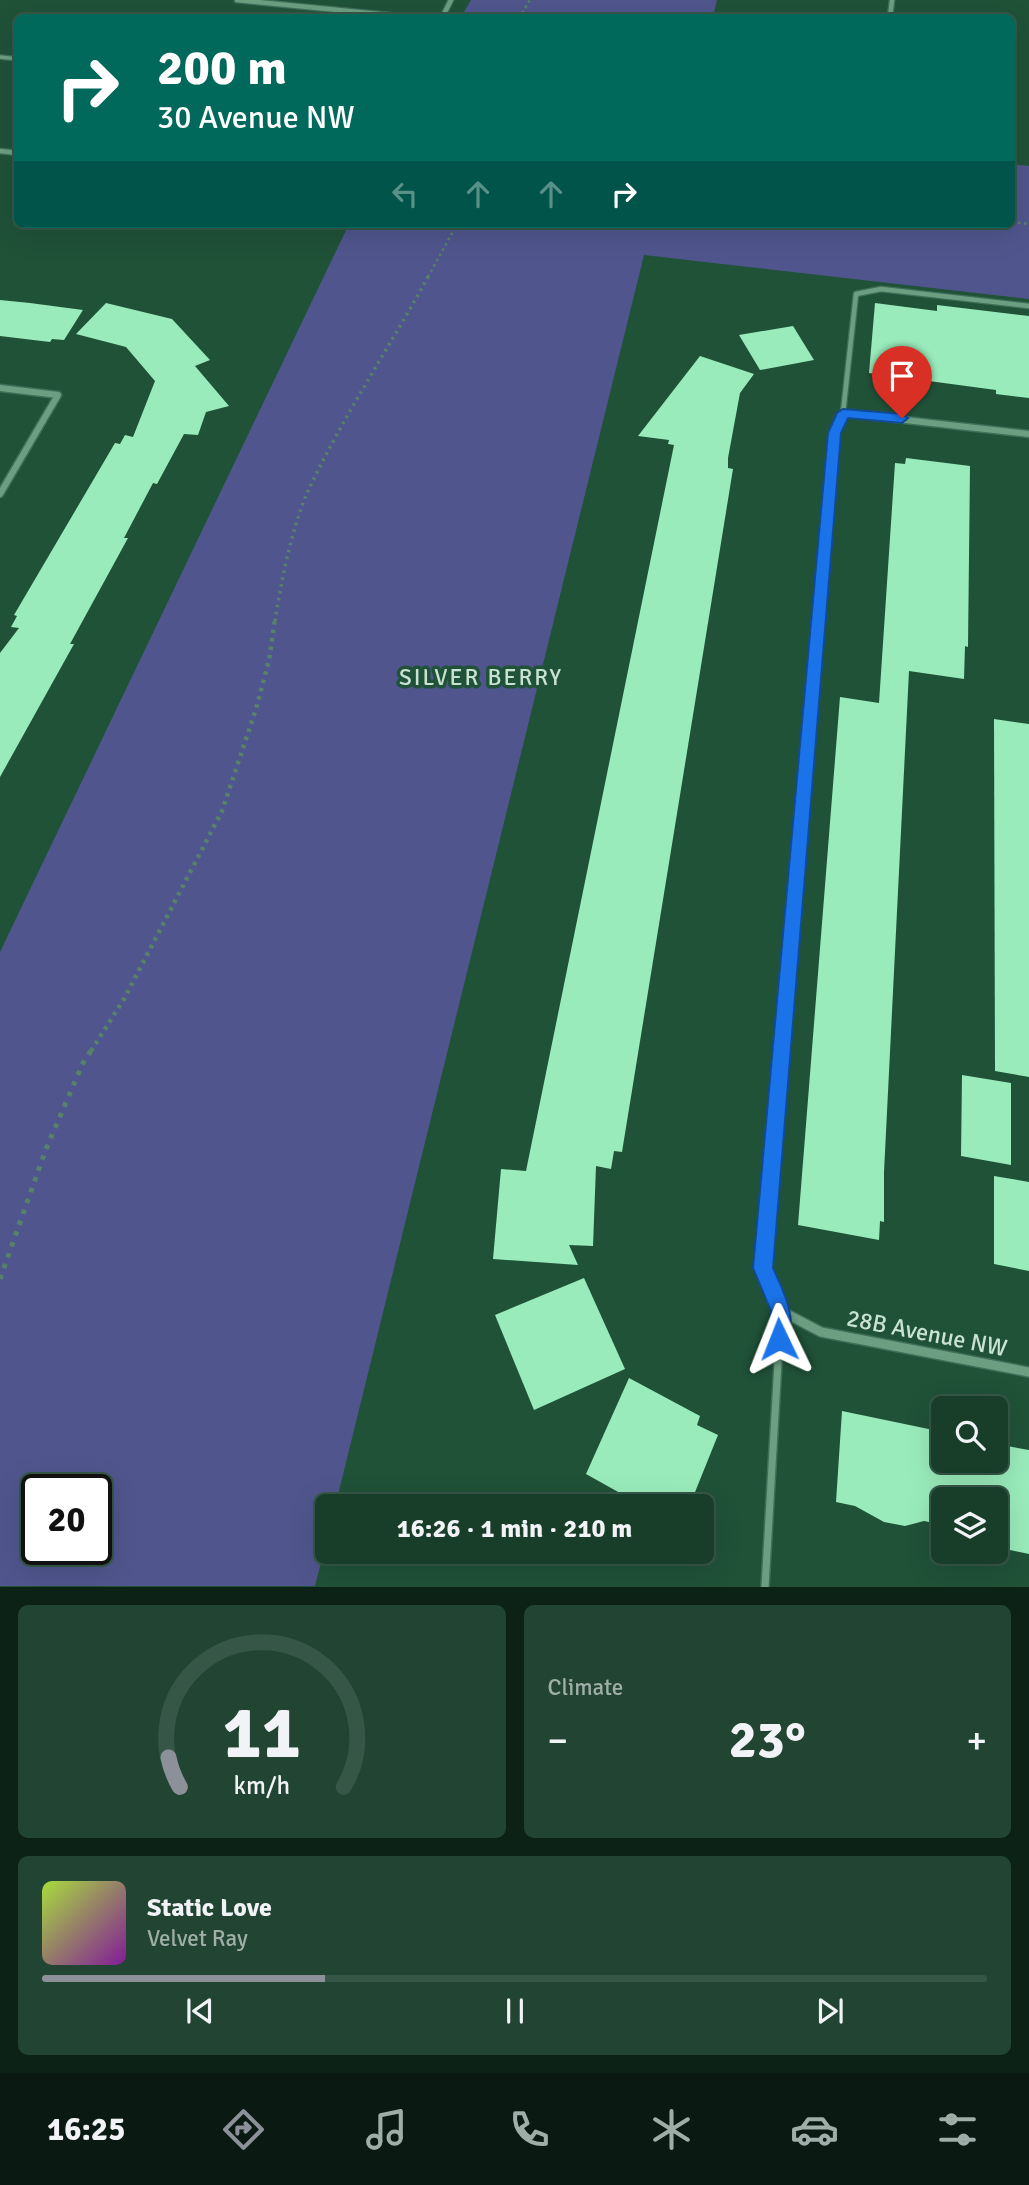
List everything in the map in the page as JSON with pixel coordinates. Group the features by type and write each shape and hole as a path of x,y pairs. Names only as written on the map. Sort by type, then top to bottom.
{"street":[{"path":"237,0 379,14"},
{"path":"0,388 58,396 0,494"},
{"path":"781,1311 763,1268 835,433 843,413 1029,434"},
{"name":"28B Avenue NW","path":"781,1311 821,1332 1029,1372"}],"lane":[{"path":"843,413 856,294 881,289 1029,306"},
{"path":"765,1587 781,1311"}],"path":[{"path":"0,1279 46,1149 83,1063 124,999 222,810 256,709 269,660 280,586 307,494 339,430 393,342 455,228"}],"shaded area":[{"path":"471,0 717,0 714,14 463,14"},
{"path":"1015,164 1029,166 1029,299 644,255 338,1494 315,1494 315,1564 320,1564 315,1586 0,1586 0,952 347,228 1015,228"}],"building":[{"path":"0,300 83,310 64,340 52,339 50,342 0,336"},
{"path":"106,303 172,319 210,360 195,366 229,406 206,412 198,435 184,434 157,484 153,483 124,538 128,538 70,644 74,644 0,777 0,653 19,628 11,627 17,616 14,615 115,443 120,444 125,435 133,437 155,381 126,347 76,334"},
{"path":"875,303 937,311 937,305 1029,316 1029,398 996,394 996,390 869,373"},
{"path":"793,326 814,360 760,370 739,335"},
{"path":"700,356 754,374 740,393 728,458 728,468 733,469 622,1152 614,1151 611,1169 596,1166 593,1246 569,1245 578,1265 493,1259 501,1169 526,1171 674,445 668,444 669,440 638,436"},
{"path":"906,458 970,466 968,647 965,646 964,679 909,671 884,1172 884,1222 880,1221 879,1240 798,1225 840,697 879,703 895,463 905,464"},
{"path":"994,719 1029,724 1029,1077 995,1071"},
{"path":"962,1075 1011,1083 1011,1165 961,1156"},
{"path":"994,1176 1029,1182 1029,1271 994,1264"},
{"path":"584,1278 625,1369 534,1410 495,1315"},
{"path":"629,1378 700,1416 697,1425 718,1435 694,1494 622,1494 586,1474"},
{"path":"842,1411 931,1430 931,1473 1008,1473 1008,1446 1029,1450 1029,1554 1008,1550 1008,1487 931,1487 931,1522 924,1521 905,1526 884,1522 855,1506 836,1502"}],"district":[{"name":"SILVER BERRY","path":"481,677"}],"route":[{"path":"779,1339 781,1311 763,1268 835,433 843,413 902,418"}]}
